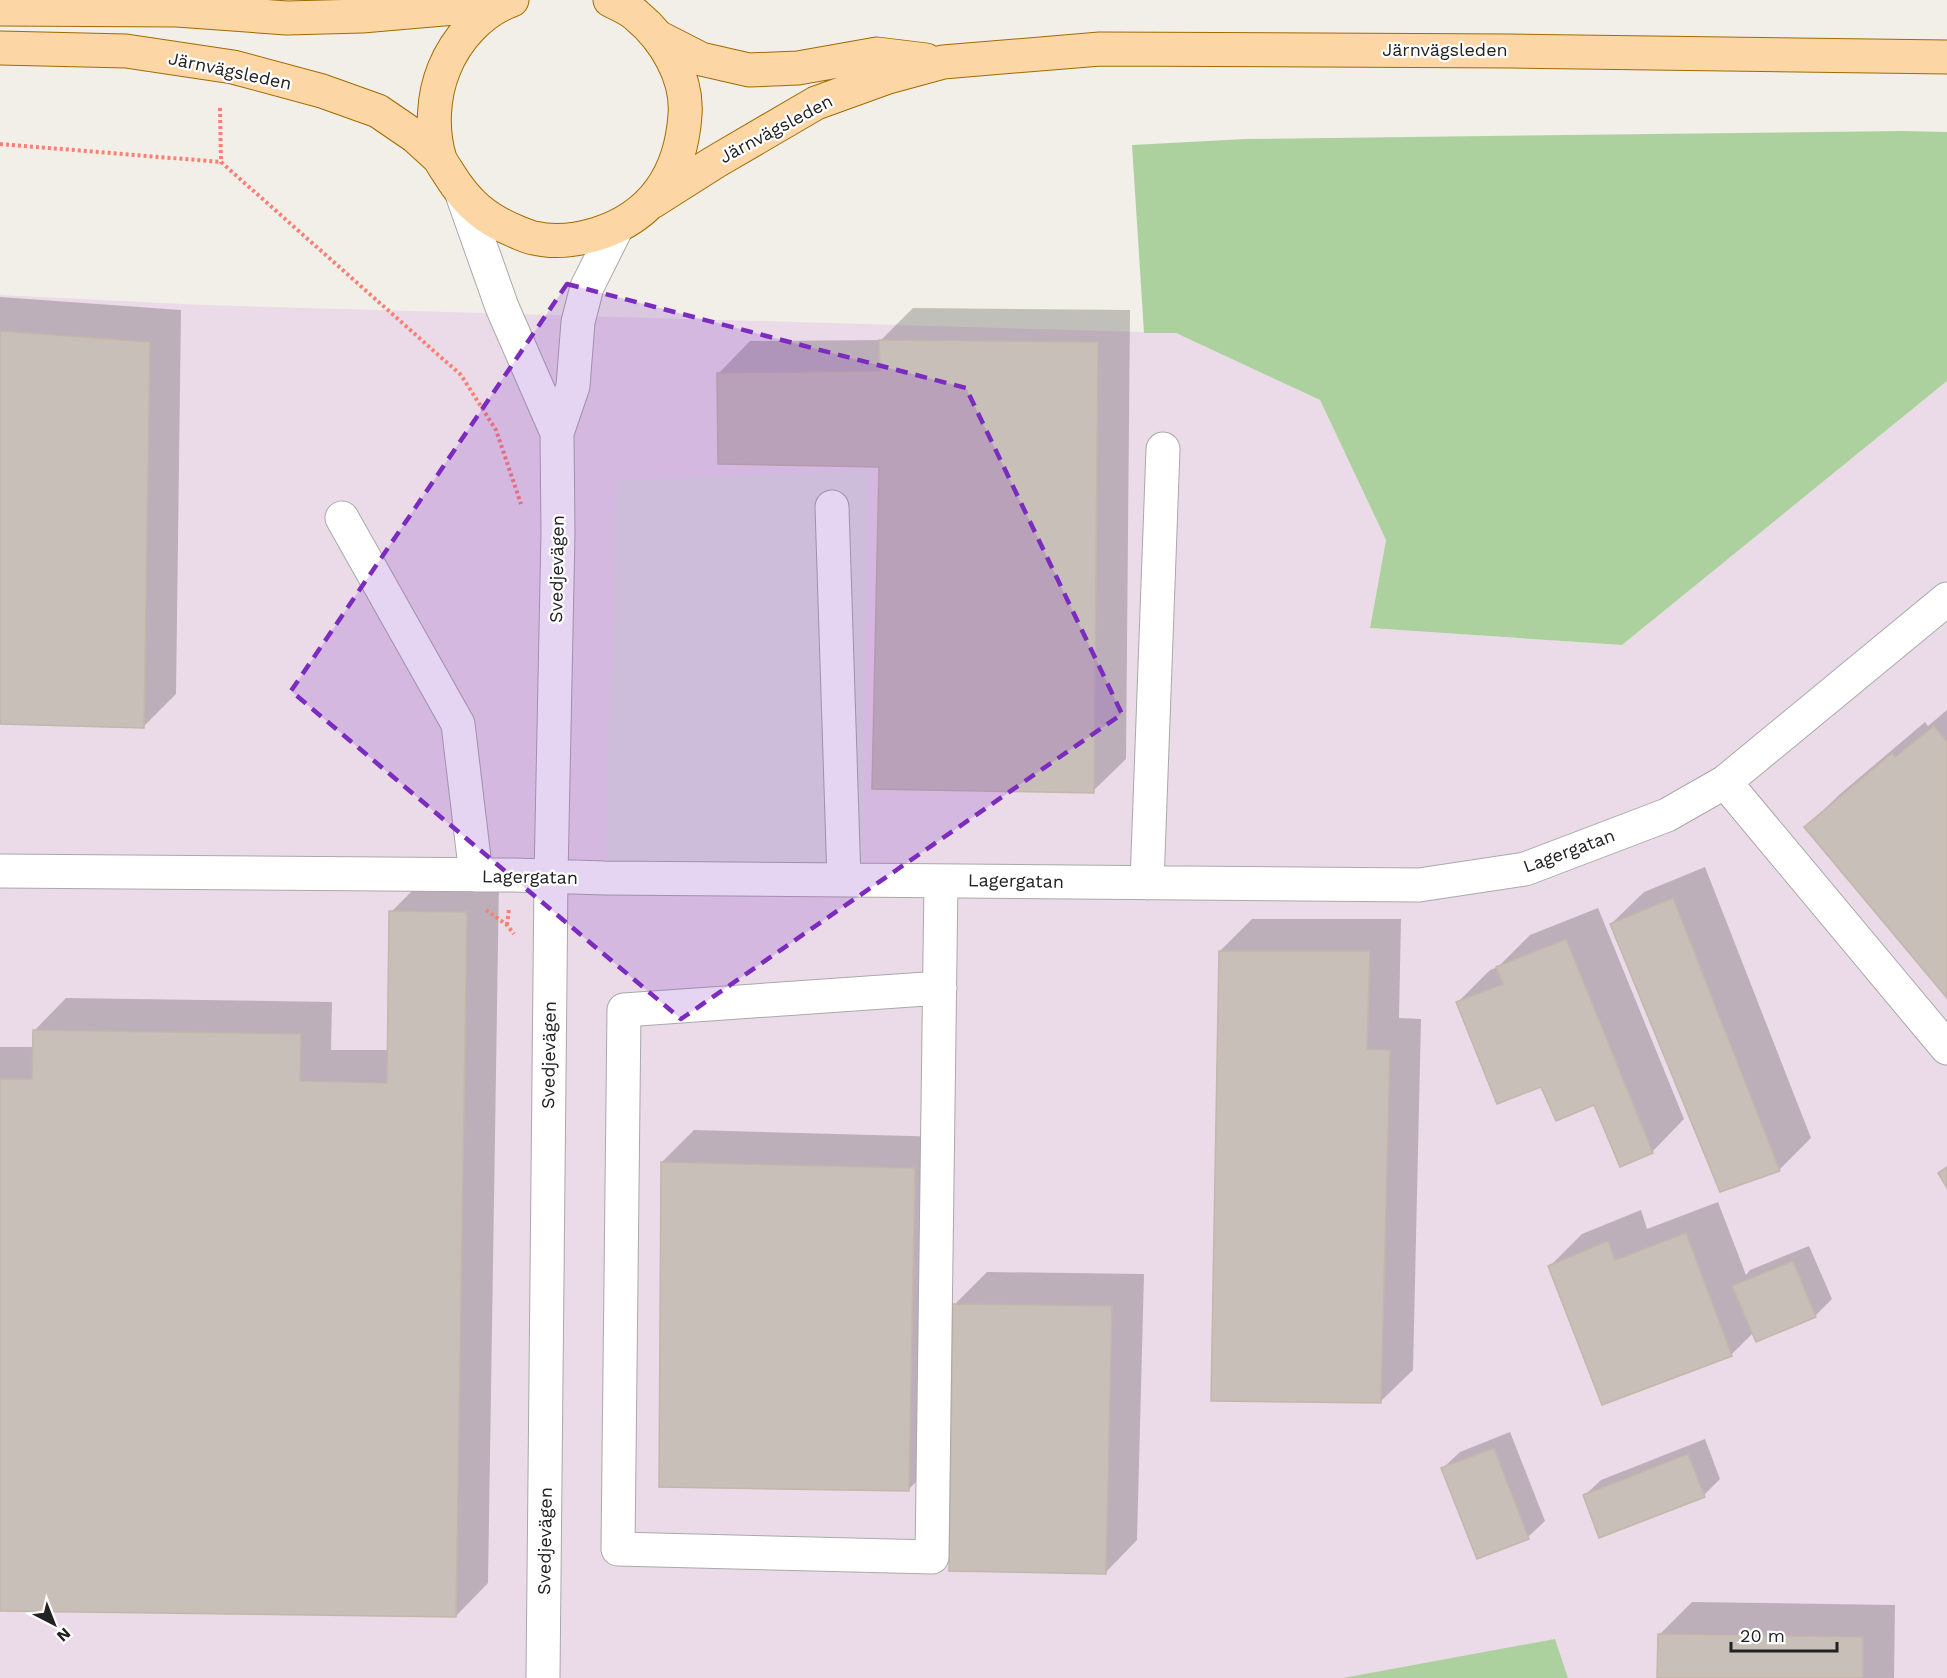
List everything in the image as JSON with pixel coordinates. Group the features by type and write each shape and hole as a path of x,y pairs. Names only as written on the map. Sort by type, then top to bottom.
{"main road":[{"path":"0,9 177,10 288,18 362,16 506,2"},
{"path":"440,159 434,123 437,87 450,54 472,25 506,2"},
{"path":"626,5 660,38 678,71 686,106 683,141 671,173 652,202"},
{"name":"Järnvägsleden","path":"660,38 700,59 749,70 798,68 877,54 943,62"},
{"name":"Järnvägsleden","path":"0,48 126,51 233,67 322,91 378,111 416,137 440,159 462,194 494,223 534,238 576,240 617,227 715,162 816,103 888,77 943,62 1100,49 1488,50 1947,57"}],"street":[{"name":"Svedjevägen","path":"462,194 502,307 557,433"},
{"name":"Svedjevägen","path":"543,1678 551,878 558,532 557,433 573,386 578,322 587,287 617,227"},
{"path":"1147,883 1162,449"},
{"path":"831,507 844,880"},
{"path":"342,518 458,724 476,875"},
{"name":"Lagergatan","path":"0,871 1419,885 1525,868 1667,815 1725,782 1947,599"},
{"path":"1725,782 1947,1048"},
{"path":"940,988 624,1010 618,1549 932,1557 940,988 941,881"}],"path":[{"path":"220,108 221,162"},
{"path":"0,144 221,162 461,375 496,430 521,501 522,513"},
{"path":"507,925 514,875"}],"highlighted area":[{"path":"567,284 966,388 1122,714 681,1019 291,691"}],"shaded area":[{"path":"0,295 204,305 1176,333 1320,400 1386,540 1370,628 1622,645 1947,381 1947,1678 0,1678"},
{"path":"867,471 863,880 605,878 616,480"}],"green space":[{"path":"1947,132 1947,381 1622,645 1370,628 1386,540 1320,400 1176,333 1144,333 1132,145 1245,139"},
{"path":"1555,1639 1568,1678 1343,1678"}],"building":[{"path":"0,331 150,342 144,728 0,724"},
{"path":"879,340 1098,342 1094,793 872,789 879,467 718,464 717,373 880,371"},
{"path":"1934,726 1947,742 1947,998 1804,827 1892,753 1895,757"},
{"path":"1673,898 1780,1171 1720,1192 1610,924"},
{"path":"389,911 467,912 456,1617 0,1611 0,1079 32,1079 33,1030 301,1034 300,1081 387,1083"},
{"path":"1566,939 1653,1153 1620,1167 1594,1105 1556,1121 1541,1087 1497,1104 1456,1002 1503,984 1496,967"},
{"path":"1219,951 1370,951 1367,1049 1390,1050 1381,1403 1211,1401"},
{"path":"661,1162 915,1168 909,1491 659,1487"},
{"path":"1947,1167 1947,1188 1938,1173"},
{"path":"1686,1233 1732,1356 1602,1405 1548,1266 1608,1241 1615,1260"},
{"path":"1793,1261 1816,1317 1756,1342 1732,1286"},
{"path":"953,1304 1112,1306 1106,1574 949,1571"},
{"path":"1494,1448 1529,1539 1477,1559 1441,1468"},
{"path":"1688,1454 1705,1497 1599,1538 1583,1495"},
{"path":"1658,1634 1863,1637 1863,1678 1657,1678"}]}
